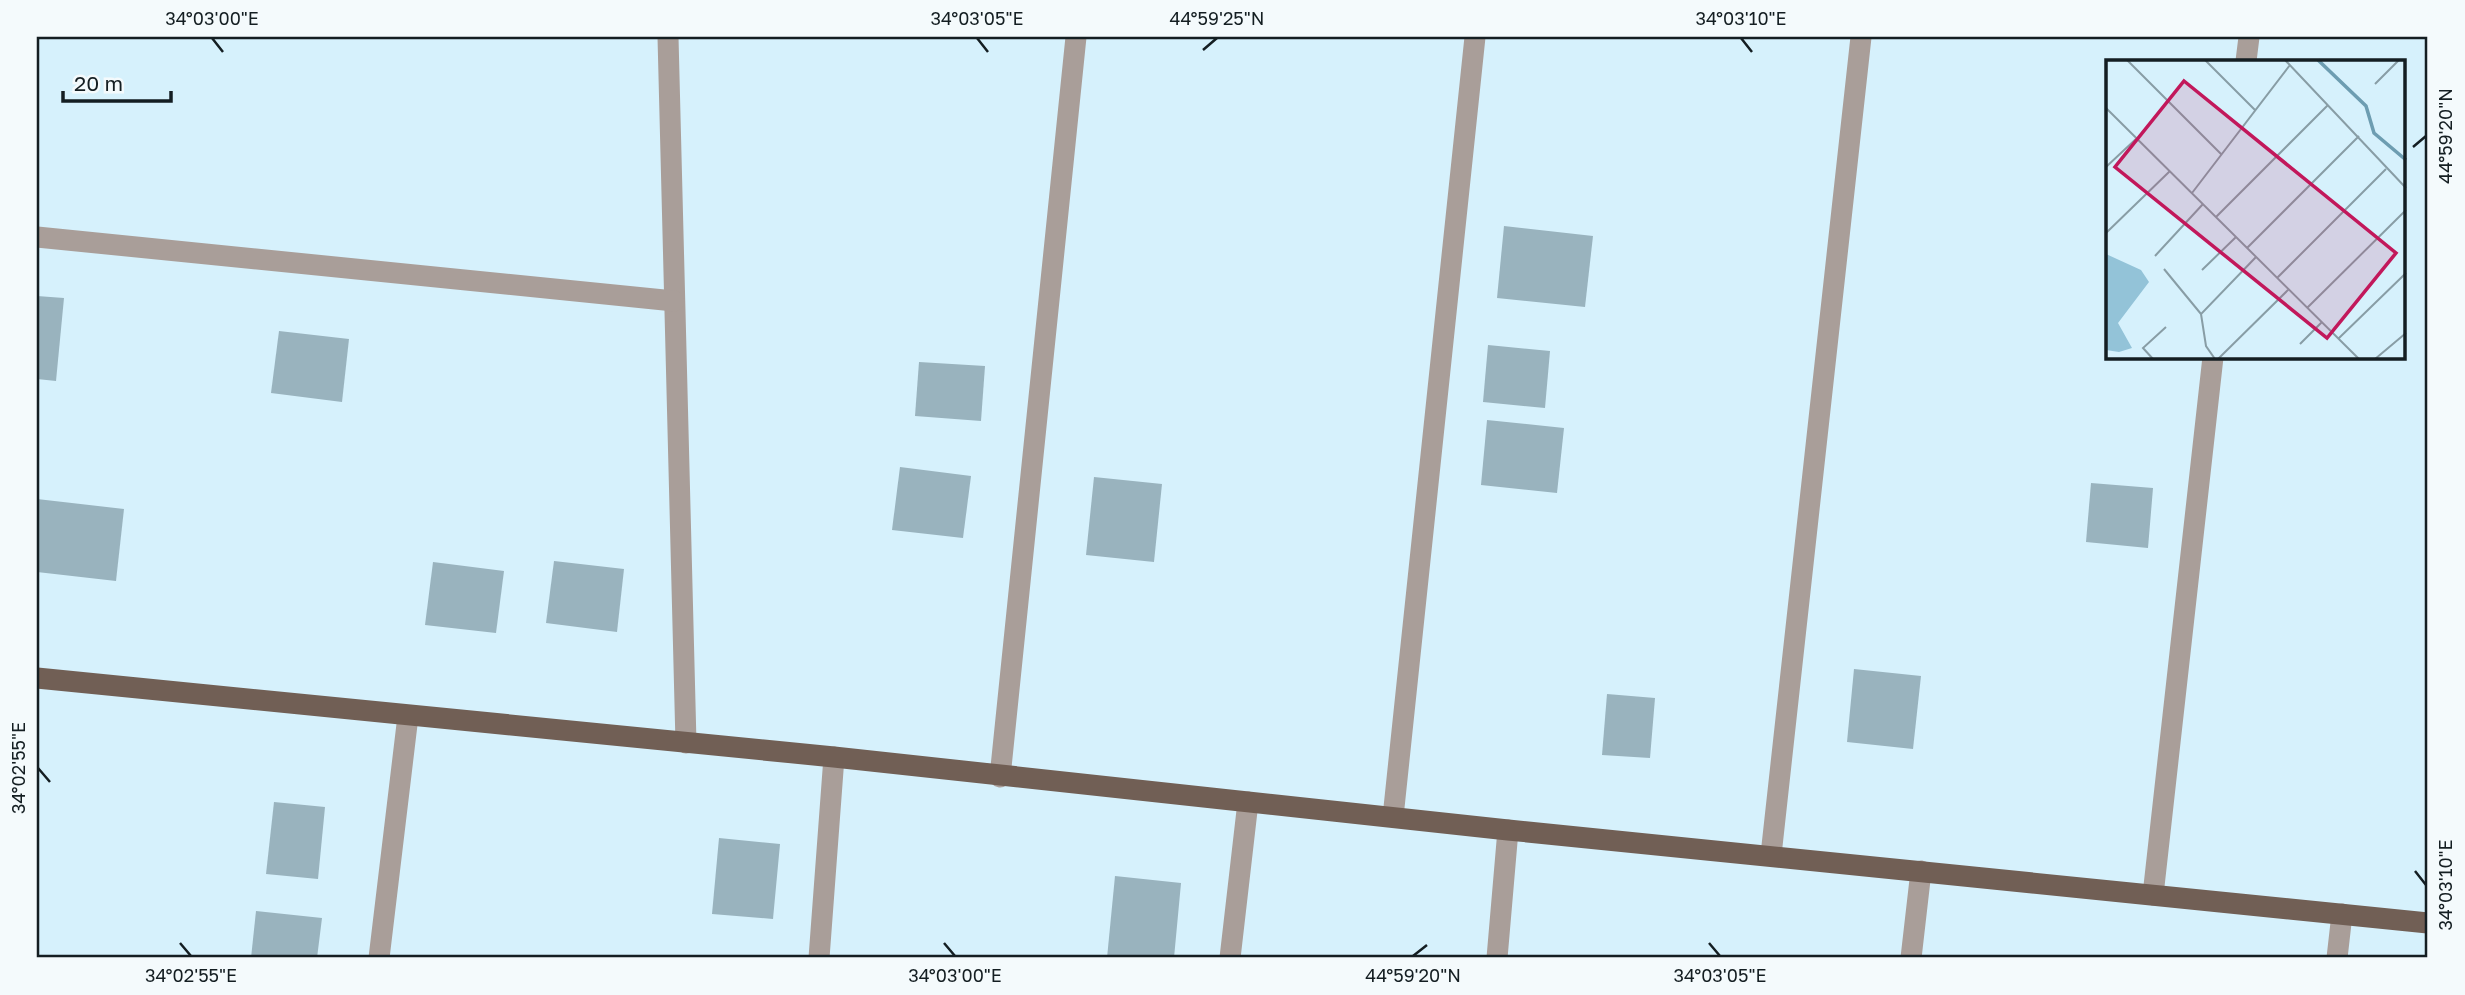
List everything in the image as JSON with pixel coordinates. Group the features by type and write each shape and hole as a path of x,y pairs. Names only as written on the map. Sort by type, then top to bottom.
{"main road":[{"path":"37,678 834,757 1508,830 2428,923"}],"street":[{"path":"668,37 685,743"},
{"path":"1000,777 1076,37"},
{"path":"1393,817 1475,37"},
{"path":"1771,855 1861,37"},
{"path":"2246,60 2249,37"},
{"path":"37,237 674,301"},
{"path":"2153,895 2213,359"},
{"path":"379,958 408,716"},
{"path":"819,958 834,757"},
{"path":"1230,958 1248,802"},
{"path":"1497,958 1508,830"},
{"path":"1910,958 1921,871"},
{"path":"2337,958 2342,914"}],"building":[{"path":"1504,226 1593,236 1585,307 1497,298"},
{"path":"37,296 64,298 56,381 37,379"},
{"path":"279,331 349,339 342,402 271,393"},
{"path":"1488,345 1550,351 1545,408 1483,402"},
{"path":"919,362 985,366 981,421 915,416"},
{"path":"1487,420 1564,428 1557,493 1481,485"},
{"path":"900,467 971,476 963,538 892,530"},
{"path":"1094,477 1162,484 1154,562 1086,555"},
{"path":"2091,483 2153,488 2148,548 2086,542"},
{"path":"37,499 124,509 116,581 37,572"},
{"path":"554,561 624,569 617,632 546,623"},
{"path":"433,562 504,571 496,633 425,625"},
{"path":"1854,669 1921,676 1913,749 1847,742"},
{"path":"1607,694 1655,698 1650,758 1602,755"},
{"path":"274,802 325,807 318,879 266,874"},
{"path":"719,838 780,844 773,919 712,914"},
{"path":"1115,876 1181,883 1174,958 1107,958"},
{"path":"256,911 322,918 317,958 251,958"}]}
